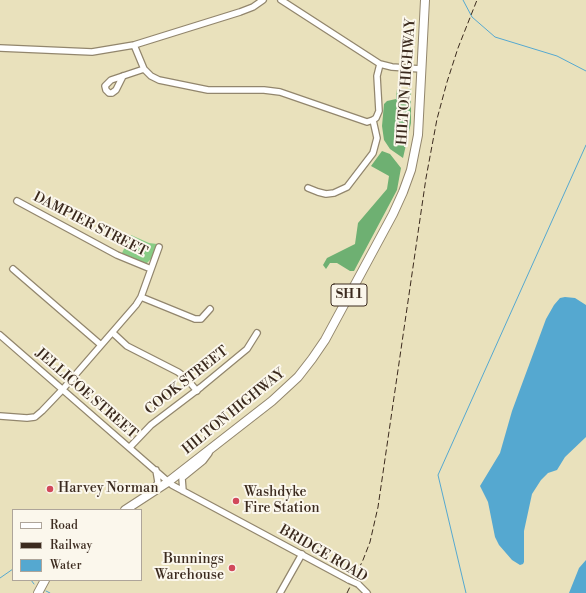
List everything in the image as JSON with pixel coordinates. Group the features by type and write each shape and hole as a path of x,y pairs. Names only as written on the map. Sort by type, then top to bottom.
{"highway":[{"name":"HILTON HIGHWAY","path":"168,482 272,401 289,386 309,364 325,340 393,214 408,181 418,135 425,0"},
{"name":"SH 1","path":"127,509 168,482"},
{"path":"38,593 44,581"}],"street":[{"path":"0,48 92,52 134,45 240,12 253,7 263,0"},
{"path":"281,0 380,64 392,67 421,69"},
{"path":"134,45 144,69 151,76 168,82 208,90 276,91 364,121 373,120 376,118 379,111 377,81 380,64"},
{"path":"123,76 144,69"},
{"path":"308,188 326,194 334,193 347,187 373,153 377,138 373,120"},
{"name":"DAMPIER STREET","path":"17,201 117,255 151,269"},
{"path":"0,416 27,418 35,417 63,389 130,314 141,297 159,247"},
{"path":"13,269 101,345"},
{"path":"141,297 195,319 201,319 210,309"},
{"path":"113,333 127,346 178,372 186,378 197,391"},
{"name":"COOK STREET","path":"130,447 151,425 197,391 247,349 257,333"},
{"name":"JELLICOE STREET","path":"0,335 130,447 168,482"},
{"path":"183,491 182,478 203,461 211,449"},
{"path":"153,492 158,482 156,470"},
{"name":"BRIDGE ROAD","path":"168,482 358,584 367,593"},
{"path":"280,593 302,554"}],"green space":[{"path":"397,89 411,89 411,123 403,158 390,149 384,140 382,126 384,104 387,101 396,99"},
{"path":"382,151 390,154 401,168 397,190 354,271 350,271 337,263 330,263 326,269 323,265 327,258 355,244 358,223 387,189 389,176 371,166"},
{"path":"131,235 149,243 157,244 151,259 147,263 123,255 122,253"}],"water":[{"path":"560,298 575,298 586,305 586,437 565,457 557,470 548,473 541,480 532,494 524,531 524,562 520,565 512,560 499,545 495,537 488,502 480,486 500,453 512,411 546,319"},
{"path":"586,560 586,593 569,593 579,568"}],"waterway":[{"path":"463,0 472,17 495,37 557,56 586,71"},
{"path":"466,593 438,475 586,145"},
{"path":"0,578 12,570"},
{"path":"46,591 50,593"}],"railway":[{"path":"347,593 370,542 378,507 426,178 437,119 458,48 477,0"}],"place":[{"name":"Harvey Norman","path":"50,489"},
{"name":"Washdyke Fire Station","path":"236,501"},
{"name":"Bunnings Warehouse","path":"232,568"}]}
